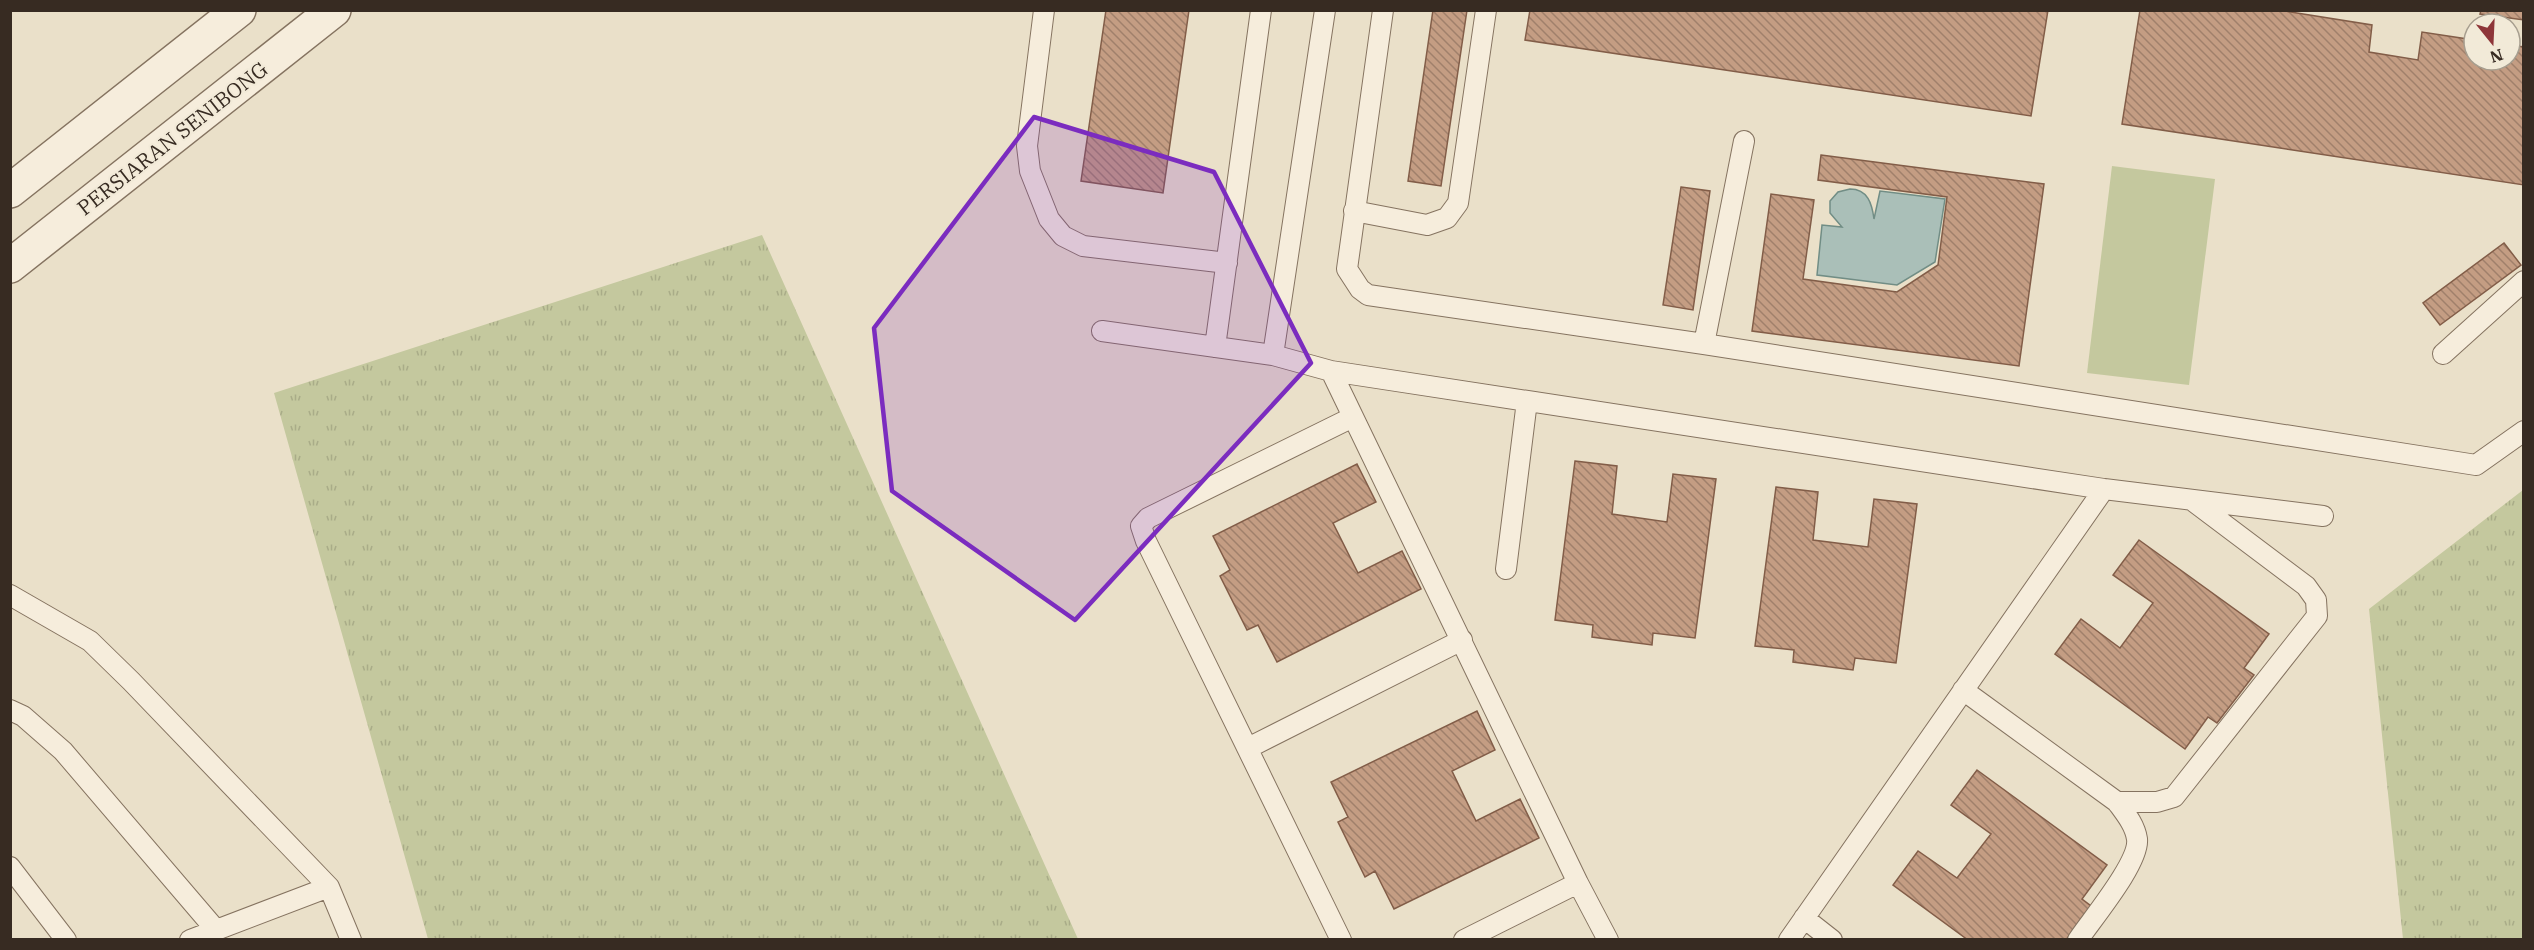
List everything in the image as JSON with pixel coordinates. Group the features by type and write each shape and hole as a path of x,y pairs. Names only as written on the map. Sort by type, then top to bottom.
{"street":[{"path":"10,191 239,10"},
{"name":"PERSIARAN SENIBONG","path":"10,266 334,10"}],"lane":[{"path":"1044,10 1027,146 1030,171 1049,219 1063,236 1083,246 1227,263"},
{"path":"1215,347 1261,10"},
{"path":"1273,354 1325,10"},
{"path":"1383,10 1347,269 1359,289 1368,295 1704,344 2476,465 2523,431"},
{"path":"1354,211 1427,225 1447,219 1458,203 1486,10"},
{"path":"1704,344 1744,141"},
{"path":"2443,354 2523,281"},
{"path":"1102,331 1273,354 1331,371 2104,489 2323,516"},
{"path":"1331,371 1578,883 1608,939"},
{"path":"1506,569 1527,401"},
{"path":"1341,939 1146,541 1141,526 1148,518 1353,417"},
{"path":"1789,939 2104,489"},
{"path":"2117,802 2157,802 2174,797 2317,616 2316,600 2306,586 2191,500"},
{"path":"10,595 90,641 329,887 351,939"},
{"path":"1248,748 1462,640"},
{"path":"1963,690 2117,802 2134,827 2137,841 2132,862 2078,939"},
{"path":"10,710 23,716 63,751 216,930"},
{"path":"10,867 66,939"},
{"path":"1464,939 1578,883"},
{"path":"190,939 329,887"},
{"path":"1804,918 1832,939"}],"highlighted area":[{"path":"1034,117 1214,172 1311,363 1075,620 892,491 874,328"}],"green space":[{"path":"2112,166 2215,179 2189,385 2087,373"},
{"path":"762,235 1078,939 428,939 274,393"},
{"path":"2523,490 2523,939 2403,939 2369,609"}],"water":[{"path":"1850,189 1861,192 1868,198 1874,219 1880,191 1945,199 1935,262 1897,285 1817,275 1822,225 1842,227 1830,213 1830,201 1838,192"}],"building":[{"path":"1106,10 1189,10 1163,193 1081,181"},
{"path":"1433,10 1467,10 1441,186 1408,181"},
{"path":"1530,10 2048,10 2031,116 1525,40"},
{"path":"2140,10 2278,10 2372,25 2369,52 2418,60 2422,32 2462,38 2462,72 2522,72 2522,47 2524,47 2524,185 2122,124"},
{"path":"2481,10 2524,10 2524,20 2522,20 2522,12 2480,12"},
{"path":"1821,155 2044,184 2019,366 1752,331 1771,194 1814,200 1803,279 1897,292 1938,265 1947,197 1818,180"},
{"path":"1681,187 1710,191 1693,310 1663,305"},
{"path":"2504,243 2521,265 2440,325 2423,303"},
{"path":"1575,461 1617,466 1612,514 1667,522 1673,474 1716,479 1695,638 1653,633 1652,645 1592,637 1593,625 1555,620"},
{"path":"1357,464 1376,502 1333,523 1358,573 1402,551 1421,589 1277,662 1258,625 1247,630 1220,576 1230,570 1213,536"},
{"path":"1776,487 1818,492 1813,540 1868,547 1874,499 1917,504 1896,663 1855,658 1853,670 1793,662 1794,650 1755,646"},
{"path":"2139,540 2269,634 2244,668 2254,675 2217,723 2208,717 2185,749 2055,654 2081,619 2120,648 2153,603 2113,575"},
{"path":"1477,711 1495,750 1452,771 1476,821 1520,799 1539,838 1394,909 1375,871 1365,877 1338,822 1348,817 1331,782"},
{"path":"1977,770 2107,865 2082,899 2091,906 2066,940 1968,940 1893,885 1918,851 1957,878 1991,834 1951,805"}]}
